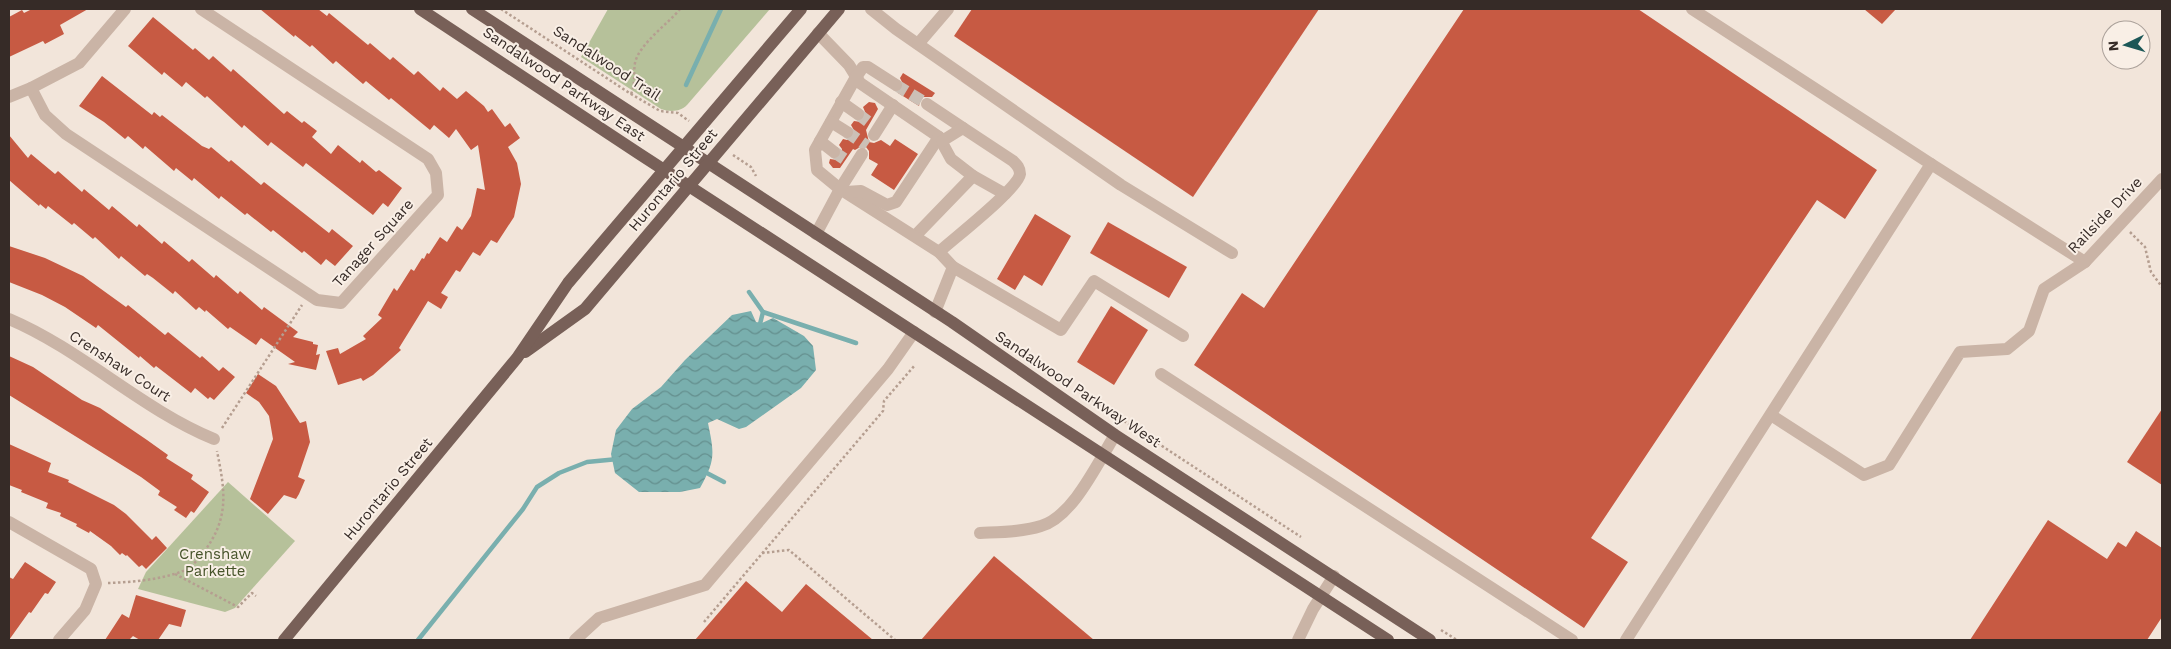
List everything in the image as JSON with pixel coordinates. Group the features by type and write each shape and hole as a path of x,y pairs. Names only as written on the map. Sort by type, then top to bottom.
{"main road":[{"name":"Sandalwood Parkway East","path":"420,9 689,186"},
{"name":"Sandalwood Parkway East","path":"472,9 709,163"},
{"name":"Hurontario Street","path":"284,640 517,358 568,283 801,9"},
{"name":"Hurontario Street","path":"517,358 585,309 839,9"},
{"name":"Sandalwood Parkway West","path":"709,163 935,312 1115,435 1430,640"},
{"path":"689,186 1388,640"}],"street":[{"path":"9,97 79,63 125,9"},
{"name":"Tanager Square","path":"30,88 45,116 66,134 308,295 317,300 341,303 438,195 436,172 428,159 201,9"},
{"path":"871,9 918,44 1121,185 1232,253"},
{"path":"918,44 948,9"},
{"path":"1692,9 2085,262"},
{"path":"818,33 848,65 865,88 941,139 951,159 972,176 1005,194"},
{"path":"896,85 868,67 863,67 815,150 817,170 843,190 939,252 953,267 1061,330 1094,282 1182,336"},
{"path":"842,102 858,114"},
{"path":"927,104 1019,167 1019,176 1005,194 939,252"},
{"path":"874,129 893,105"},
{"path":"831,122 847,132"},
{"path":"843,190 861,191 887,204 896,202 941,139 963,128"},
{"path":"820,141 834,152"},
{"path":"816,234 843,190 850,163 862,154"},
{"path":"1626,640 1931,164"},
{"path":"915,236 972,176"},
{"name":"Railside Drive","path":"1771,415 1864,475 1888,465 1960,352 2006,349 2029,331 2044,289 2085,262 2162,179"},
{"path":"935,312 953,267"},
{"name":"Crenshaw Court","path":"9,319 38,331 184,427 214,439"},
{"path":"575,640 599,618 705,585 888,370 914,332"},
{"path":"1161,374 1572,640"},
{"path":"980,533 1008,532 1043,526 1070,508 1115,435"},
{"path":"9,522 91,569 96,584 85,610 59,640"},
{"path":"1298,640 1320,596 1334,576"}],"path":[{"name":"Sandalwood Trail","path":"502,9 660,111 678,112"},
{"path":"631,94 635,85 635,63 645,46 680,9"},
{"path":"2122,222 2145,247 2151,272 2162,287"},
{"path":"96,584 144,581 185,570 200,557 215,538 224,510 222,477 214,439 308,295"},
{"path":"704,622 883,411 884,401 915,365"},
{"path":"1104,407 1157,443"},
{"path":"762,552 789,550 895,640"},
{"path":"175,573 238,607 252,593 256,596"}],"green space":[{"path":"608,9 770,9 687,105 681,109 671,111 661,109 581,57"},
{"name":"Crenshaw Parkette","path":"228,482 295,541 235,608 225,612 138,589 146,572"}],"water":[{"path":"751,311 756,322 762,323 773,318 804,336 813,346 816,370 801,388 746,427 739,429 717,419 708,423 712,442 712,456 709,470 700,488 680,492 639,492 615,473 611,454 616,430 632,409 661,387 685,360 732,315"}],"building":[{"path":"32,9 88,9 60,25 64,34 45,44 43,41 9,57 9,17 22,10 24,13"},
{"path":"260,9 318,9 327,16 329,13 368,45 370,43 390,60 393,57 414,75 418,71 440,91 443,87 457,99 466,91 484,106 488,112 492,109 505,127 510,123 520,138 508,147 517,163 521,184 514,217 497,243 491,240 480,256 473,252 460,272 456,270 441,293 448,297 441,309 428,301 399,348 401,350 373,375 363,381 361,378 338,385 326,351 338,348 340,354 366,339 363,336 382,318 378,315 394,288 397,291 411,269 414,271 422,258 424,259 427,253 429,254 440,237 447,242 457,226 462,230 471,216 477,188 485,190 478,145 471,150 456,129 449,138 434,125 430,130 391,98 389,100 366,81 363,84 336,61 333,64 312,45 310,47 295,35 294,37"},
{"path":"972,9 1319,9 1193,197 954,36"},
{"path":"1464,9 1638,9 1877,170 1845,219 1817,200 1591,538 1628,562 1584,628 1194,365 1242,293 1264,308"},
{"path":"1864,9 1896,9 1882,24"},
{"path":"153,17 193,50 195,48 209,60 213,56 231,72 233,69 284,114 287,111 302,123 304,121 317,131 312,137 331,154 338,145 360,163 362,160 376,172 379,170 402,188 388,207 383,203 373,215 306,163 303,167 271,142 268,146 244,125 242,128 207,96 205,98 186,82 182,87 164,72 162,75 128,46"},
{"path":"903,73 935,93 932,97 923,97 920,100 919,106 898,93 904,86 900,78"},
{"path":"102,76 152,115 154,112 160,117 162,115 202,146 209,149 211,147 229,162 231,160 261,185 264,182 329,233 332,229 353,246 335,266 326,259 321,265 273,230 271,232 247,213 245,215 221,196 219,199 194,178 192,181 176,168 174,171 145,146 143,149 128,136 125,139 104,122 79,106"},
{"path":"869,102 875,103 878,109 866,130 869,142 874,143 881,140 890,146 895,139 918,154 894,190 871,175 878,164 869,159 869,151 866,147 862,146 855,150 853,149 840,168 833,168 829,163 830,159 837,160 841,157 842,149 839,145 843,139 847,140 854,137 855,132 851,125 854,121 861,122 864,119 866,114 863,107"},
{"path":"9,135 28,158 31,154 55,174 58,171 82,192 84,189 109,210 112,206 137,227 139,224 162,244 164,241 189,262 192,259 214,278 216,275 238,294 240,291 262,310 264,307 298,332 293,337 318,345 316,355 320,354 316,370 288,364 295,362 261,338 256,345 230,327 228,329 206,310 205,312 199,307 196,310 175,291 173,294 147,274 145,276 121,256 119,259 95,237 93,239 74,223 72,225 48,206 46,209 40,204 39,206 9,180"},
{"path":"1035,214 1071,236 1042,286 1024,275 1015,290 997,279"},
{"path":"1108,222 1187,267 1169,298 1090,253"},
{"path":"9,246 45,258 83,276 126,307 128,305 165,335 168,332 200,358 202,356 219,371 223,367 235,377 214,400 210,397 208,399 195,388 191,393 156,366 154,368 140,356 139,358 98,325 96,328 65,307 42,295 9,282"},
{"path":"1111,306 1148,330 1114,385 1077,362"},
{"path":"9,356 33,367 82,400 100,408 168,455 166,458 193,475 191,479 209,492 194,513 191,511 186,518 174,510 177,507 158,495 160,491 141,477 9,395"},
{"path":"258,374 276,386 300,423 306,421 310,442 298,477 305,480 299,494 296,499 284,495 268,514 250,499 273,439 269,416 259,402 246,393"},
{"path":"2162,409 2162,485 2127,462"},
{"path":"9,444 51,463 48,472 69,480 68,482 114,505 126,514 152,540 156,536 167,548 146,569 142,565 139,567 127,555 122,553 120,555 90,531 89,533 76,526 77,524 60,516 61,513 46,508 48,503 9,485"},
{"path":"2048,520 2107,559 2118,542 2126,547 2136,531 2162,548 2162,617 2147,640 1970,640"},
{"path":"994,556 1094,640 921,640"},
{"path":"25,562 56,582 48,594 45,593 31,613 29,612 9,640 9,577 13,579"},
{"path":"746,581 782,612 806,584 873,640 695,640"},
{"path":"136,595 186,610 181,627 169,624 158,640 140,640 133,636 129,640 105,640 122,614 129,618"}],"waterway":[{"path":"686,85 721,9"},
{"path":"749,292 763,312 759,328"},
{"path":"763,312 856,343"},
{"path":"418,640 523,509 537,487 559,473 587,462 618,459"},
{"path":"703,471 724,482"}],"tunnel":[{"path":"896,85 927,104"},
{"path":"858,114 870,123"},
{"path":"847,132 867,146"},
{"path":"834,152 846,160"}]}
